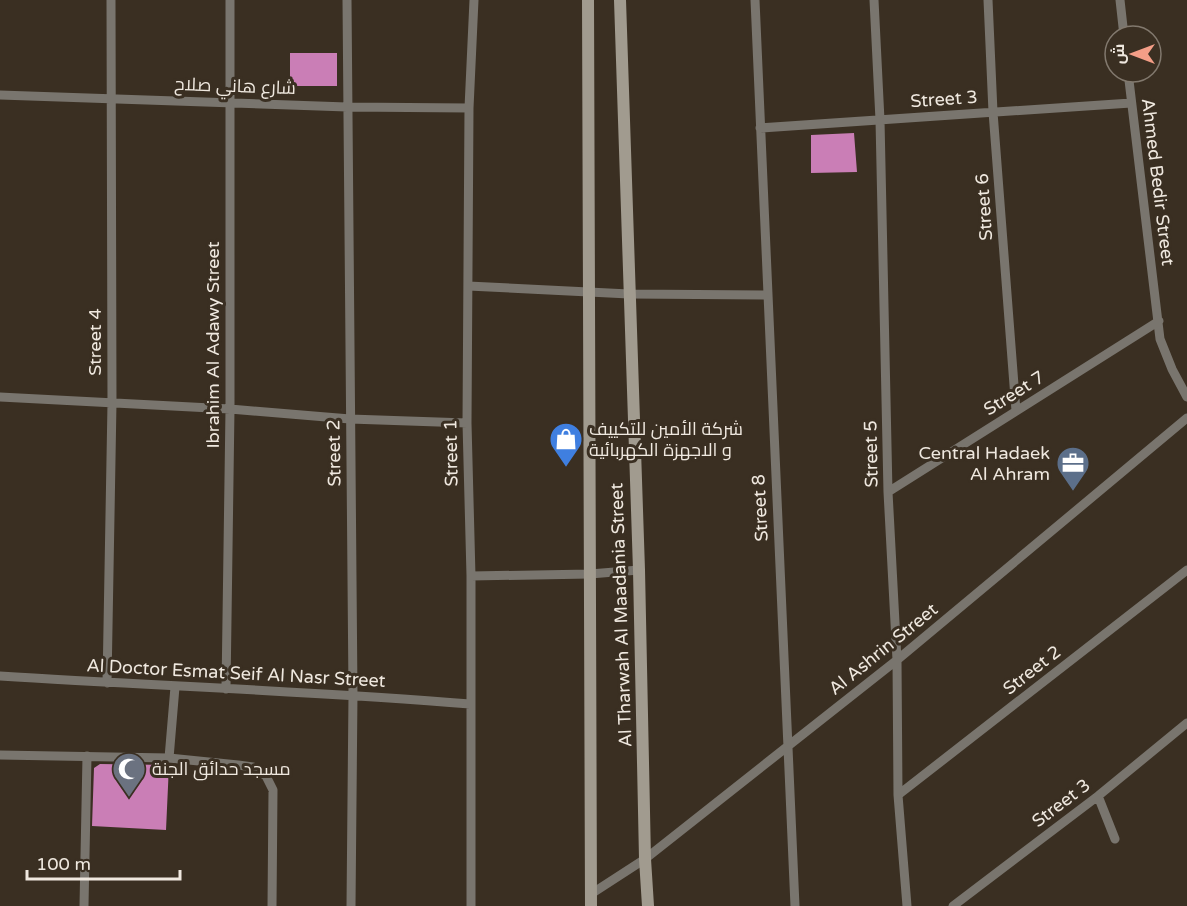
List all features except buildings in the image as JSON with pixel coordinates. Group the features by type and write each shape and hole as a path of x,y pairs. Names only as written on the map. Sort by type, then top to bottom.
{"street":[{"name":"Street 4","path":"107,683 112,403 111,0"},
{"name":"Ibrahim Al Adawy Street","path":"226,689 230,409 230,0"},
{"name":"Street 2","path":"347,0 353,694 351,906"},
{"name":"Street 1","path":"471,906 471,576 467,423 469,108 474,0"},
{"name":"Al Tharwah Al Maadania Street","path":"588,0 591,900"},
{"name":"Al Tharwah Al Maadania Street","path":"620,0 648,906"},
{"name":"Street 8","path":"755,0 795,906"},
{"name":"Street 5","path":"874,0 880,120 888,492 897,660 898,795 907,906"},
{"name":"Street 6","path":"988,0 993,112 1016,411"},
{"path":"1120,0 1123,24"},
{"name":"Ahmed Bedir Street","path":"1129,84 1160,339 1165,355 1187,397"},
{"name":"شارع هاني صلاح","path":"0,95 347,107 469,108"},
{"name":"Street 3","path":"760,128 1131,103"},
{"path":"468,286 629,294 767,295"},
{"name":"Street 7","path":"888,492 1159,321"},
{"path":"0,397 230,409 350,419 467,423"},
{"name":"Al Ashrin Street","path":"591,900 645,860 897,660 1187,418"},
{"path":"471,576 590,574 639,570"},
{"name":"Street 2","path":"898,795 1187,570"},
{"name":"Al Doctor Esmat Seif Al Nasr Street","path":"0,676 175,687 353,694 470,704"},
{"path":"169,758 175,687"},
{"name":"Street 3","path":"953,906 1098,796 1187,723"},
{"path":"0,755 169,758 253,767 266,776 273,790 272,906"},
{"path":"84,906 87,756"},
{"path":"1098,796 1115,839"}],"place":[{"name":"شركة الأمين للتكييف و الاجهزة الكهربائية","path":"566,468"},
{"name":"Central Hadaek Al Ahram","path":"1073,492"},
{"name":"مسجد حدائق الجنة","path":"129,798"}]}
